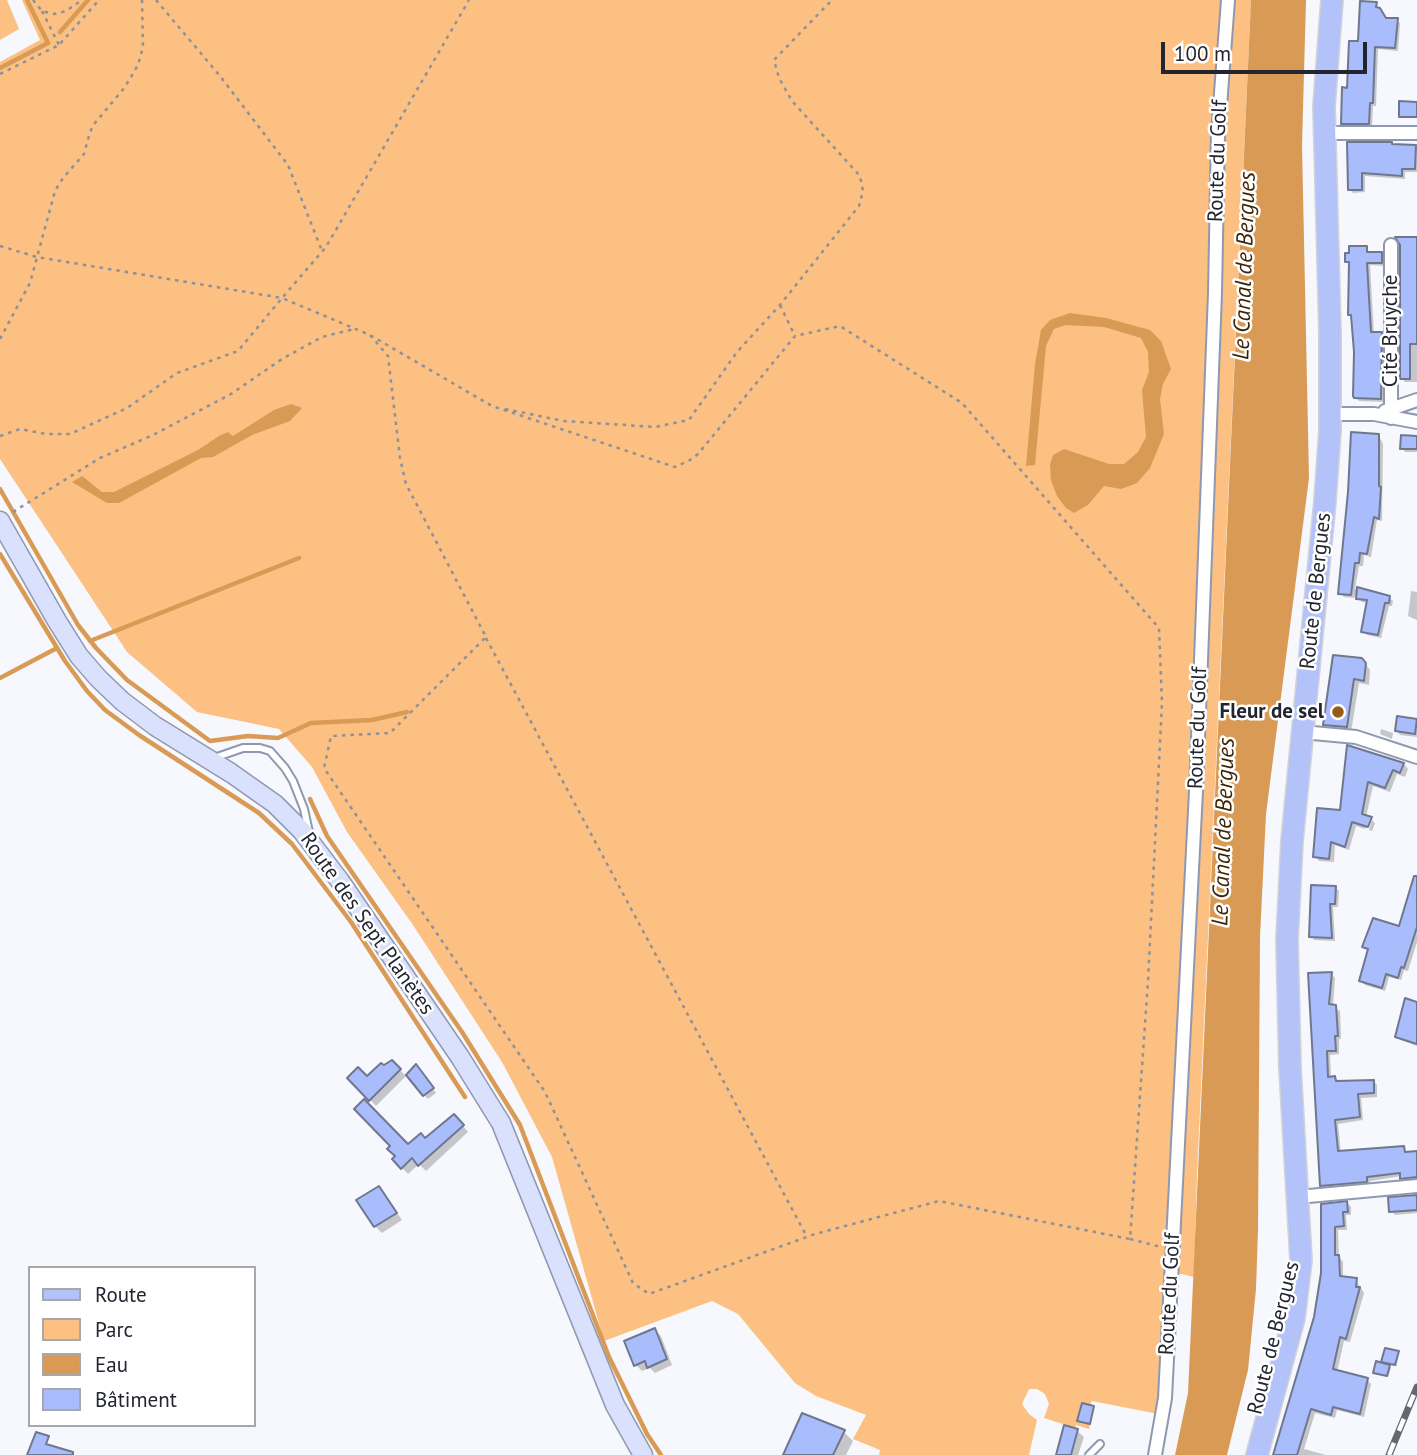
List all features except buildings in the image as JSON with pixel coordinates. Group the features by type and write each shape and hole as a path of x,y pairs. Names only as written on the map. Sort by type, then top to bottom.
{"main road":[{"name":"Route de Bergues","path":"1257,1455 1297,1306 1301,1260 1290,1068 1287,957 1291,859 1325,501 1330,414 1324,133 1332,0"},
{"name":"Route des Sept Planètes","path":"0,521 65,635 98,678 144,719 275,804 311,841 355,903 495,1112 522,1169 570,1298 608,1413 630,1455"},
{"name":"Route de Bergues","path":"1244,1455 1288,1297 1300,1220"},
{"name":"Route des Sept Planètes","path":"570,1298 619,1414 643,1455"}],"street":[{"name":"Route du Golf","path":"1155,1455 1165,1398 1173,1250 1196,791 1219,117 1228,0"},
{"path":"1324,133 1417,133"},
{"name":"Cité Bruyche","path":"1391,245 1391,413"},
{"path":"1391,413 1417,400"},
{"path":"1330,414 1391,413 1417,422"},
{"path":"1302,732 1348,736 1417,757"},
{"path":"1298,1197 1417,1186"}],"lane":[{"path":"209,760 243,748 265,749 274,755 296,788 311,841"},
{"path":"1088,1455 1100,1444"}],"path":[{"path":"33,0 42,11 59,45"},
{"path":"42,11 59,13 82,0"},
{"path":"0,74 59,45 99,0"},
{"path":"0,339 26,293 55,191 84,154 95,123 125,87 138,65 143,47 142,0"},
{"path":"156,0 220,76 288,165 322,251"},
{"path":"0,436 20,429 46,434 70,434 127,408 177,373 238,351 322,251 470,0"},
{"path":"492,406 564,421 655,427 689,420 737,352 780,305 859,206 863,191 860,176 792,101 779,78 774,60 832,0"},
{"path":"0,246 37,257 282,298 370,335 492,406 675,467 698,454 795,336 840,326 962,403 1159,628 1162,703 1148,981 1130,1239"},
{"path":"780,305 795,336"},
{"path":"18,509 100,458 153,435 231,394 282,359 322,337 354,329"},
{"path":"370,335 388,356 400,458 406,484 485,637 807,1237"},
{"path":"485,637 390,733 331,736 324,768 545,1091 633,1283 649,1294 807,1237 939,1201 1173,1250"}],"green space":[{"path":"0,0 7,0 19,29 0,40"},
{"path":"22,0 1251,0 1194,1277 1164,1270 1158,1414 1092,1401 1090,1405 1082,1403 1077,1420 1090,1424 1089,1429 1076,1425 1075,1428 1044,1418 1049,1404 1045,1394 1037,1389 1029,1389 1022,1404 1037,1420 1029,1455 879,1455 880,1450 853,1439 866,1415 816,1396 795,1383 738,1314 712,1301 604,1341 552,1157 502,1062 413,925 347,832 312,767 279,729 197,712 127,652 0,459 0,62 40,40"}],"water":[{"name":"Le Canal de Bergues","path":"1251,0 1306,0 1302,145 1309,478 1266,814 1260,937 1258,1229 1256,1289 1248,1370 1227,1455 1175,1455 1188,1393"},
{"path":"1070,313 1106,318 1150,330 1161,341 1171,369 1163,384 1160,399 1164,434 1150,468 1137,483 1121,489 1104,486 1088,505 1074,513 1066,508 1057,496 1051,480 1050,464 1053,455 1064,449 1109,464 1124,464 1138,452 1146,437 1142,390 1149,372 1148,352 1141,338 1104,327 1066,325 1054,329 1046,346 1035,465 1026,466 1035,364 1041,330 1050,320"},
{"path":"291,404 302,408 290,421 252,435 213,457 201,458 119,503 107,503 72,482 82,476 102,492 114,492 198,450 219,436 228,432 233,436 274,410"}],"waterway":[{"path":"0,68 48,43 27,0"},
{"path":"60,32 88,0"},
{"path":"0,489 78,625 96,648 127,680 210,741 248,736 278,738 311,723 372,720 407,712"},
{"path":"0,554 65,661 105,710 259,813 292,844 351,922 465,1097"},
{"path":"90,641 299,558"},
{"path":"0,678 57,648"},
{"path":"310,799 327,836 462,1032 520,1125 609,1357 647,1434 661,1455"}],"railway":[{"path":"1389,1455 1417,1387"}],"place":[{"name":"Fleur de sel","path":"1338,712"}]}
